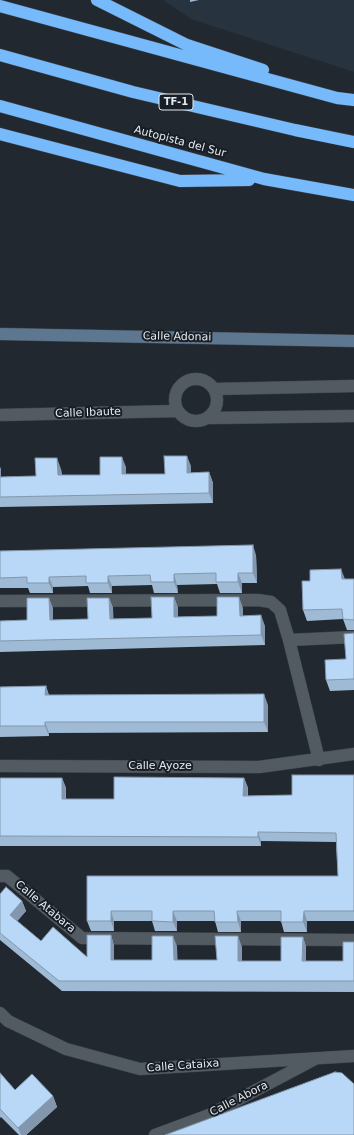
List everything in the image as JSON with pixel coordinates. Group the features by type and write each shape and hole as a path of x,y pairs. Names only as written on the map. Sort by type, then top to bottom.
{"highway":[{"path":"97,0 187,45 240,62 337,98"},
{"path":"0,6 337,98 354,100"},
{"name":"TF-1","path":"0,55 134,92 295,130 354,142"},
{"name":"Autopista del Sur","path":"0,106 264,179 354,195"},
{"path":"0,134 180,181 264,179"}],"street":[{"name":"Calle Adonai","path":"0,334 354,341"},
{"path":"210,418 217,406 218,397 214,389 208,382 198,379 186,381 178,388 175,397 177,411 183,418 197,422 210,418 354,416"},
{"path":"214,389 354,386"},
{"name":"Calle Ibaute","path":"0,416 177,411"},
{"path":"0,601 258,600 271,602 280,610 319,760"},
{"path":"289,640 354,637"},
{"name":"Calle Ayoze","path":"0,766 259,767 354,754"},
{"name":"Calle Atabara","path":"0,876 7,876 82,938 354,940"},
{"name":"Calle Cataixa","path":"0,1013 8,1021 66,1049 140,1069 354,1056"},
{"name":"Calle Abora","path":"154,1135 209,1115 320,1057"}],"shaded area":[{"path":"163,0 354,0 354,72 191,19"}],"building":[{"path":"164,456 187,456 187,473 209,472 209,493 0,497 0,477 36,476 35,458 57,458 58,475 100,475 100,457 122,457 122,474 165,474"},
{"path":"253,545 253,573 238,573 238,582 216,582 216,573 174,574 174,582 151,582 150,575 108,576 108,583 86,583 86,576 49,577 49,583 27,583 27,577 0,578 0,551"},
{"path":"341,569 342,579 354,579 354,620 343,619 342,609 303,610 302,581 310,581 310,570"},
{"path":"151,597 174,597 174,617 217,616 217,597 239,597 240,616 261,615 261,635 0,641 0,621 27,620 27,598 49,598 50,620 88,619 87,598 109,598 110,619 152,618"},
{"path":"354,633 354,679 326,680 325,660 346,659 344,634"},
{"path":"46,686 45,695 264,694 264,722 45,722 45,726 0,726 0,687"},
{"path":"292,775 354,775 354,911 304,911 303,922 281,922 281,911 237,911 238,922 215,922 214,911 173,911 173,922 152,921 152,911 111,911 111,921 87,921 87,876 338,876 336,833 258,832 258,837 0,836 0,778 62,778 62,799 114,799 114,777 244,778 243,796 292,795"},
{"path":"6,887 22,901 10,915 41,941 53,927 87,957 87,935 111,935 111,960 152,960 152,936 173,936 174,960 217,960 215,936 238,936 238,961 281,961 281,937 303,937 302,961 343,961 343,942 354,942 354,981 59,981 0,933 0,894"},
{"path":"335,1072 342,1073 354,1084 354,1135 165,1135"},
{"path":"0,1073 15,1090 32,1074 53,1096 18,1128 0,1109"}]}
